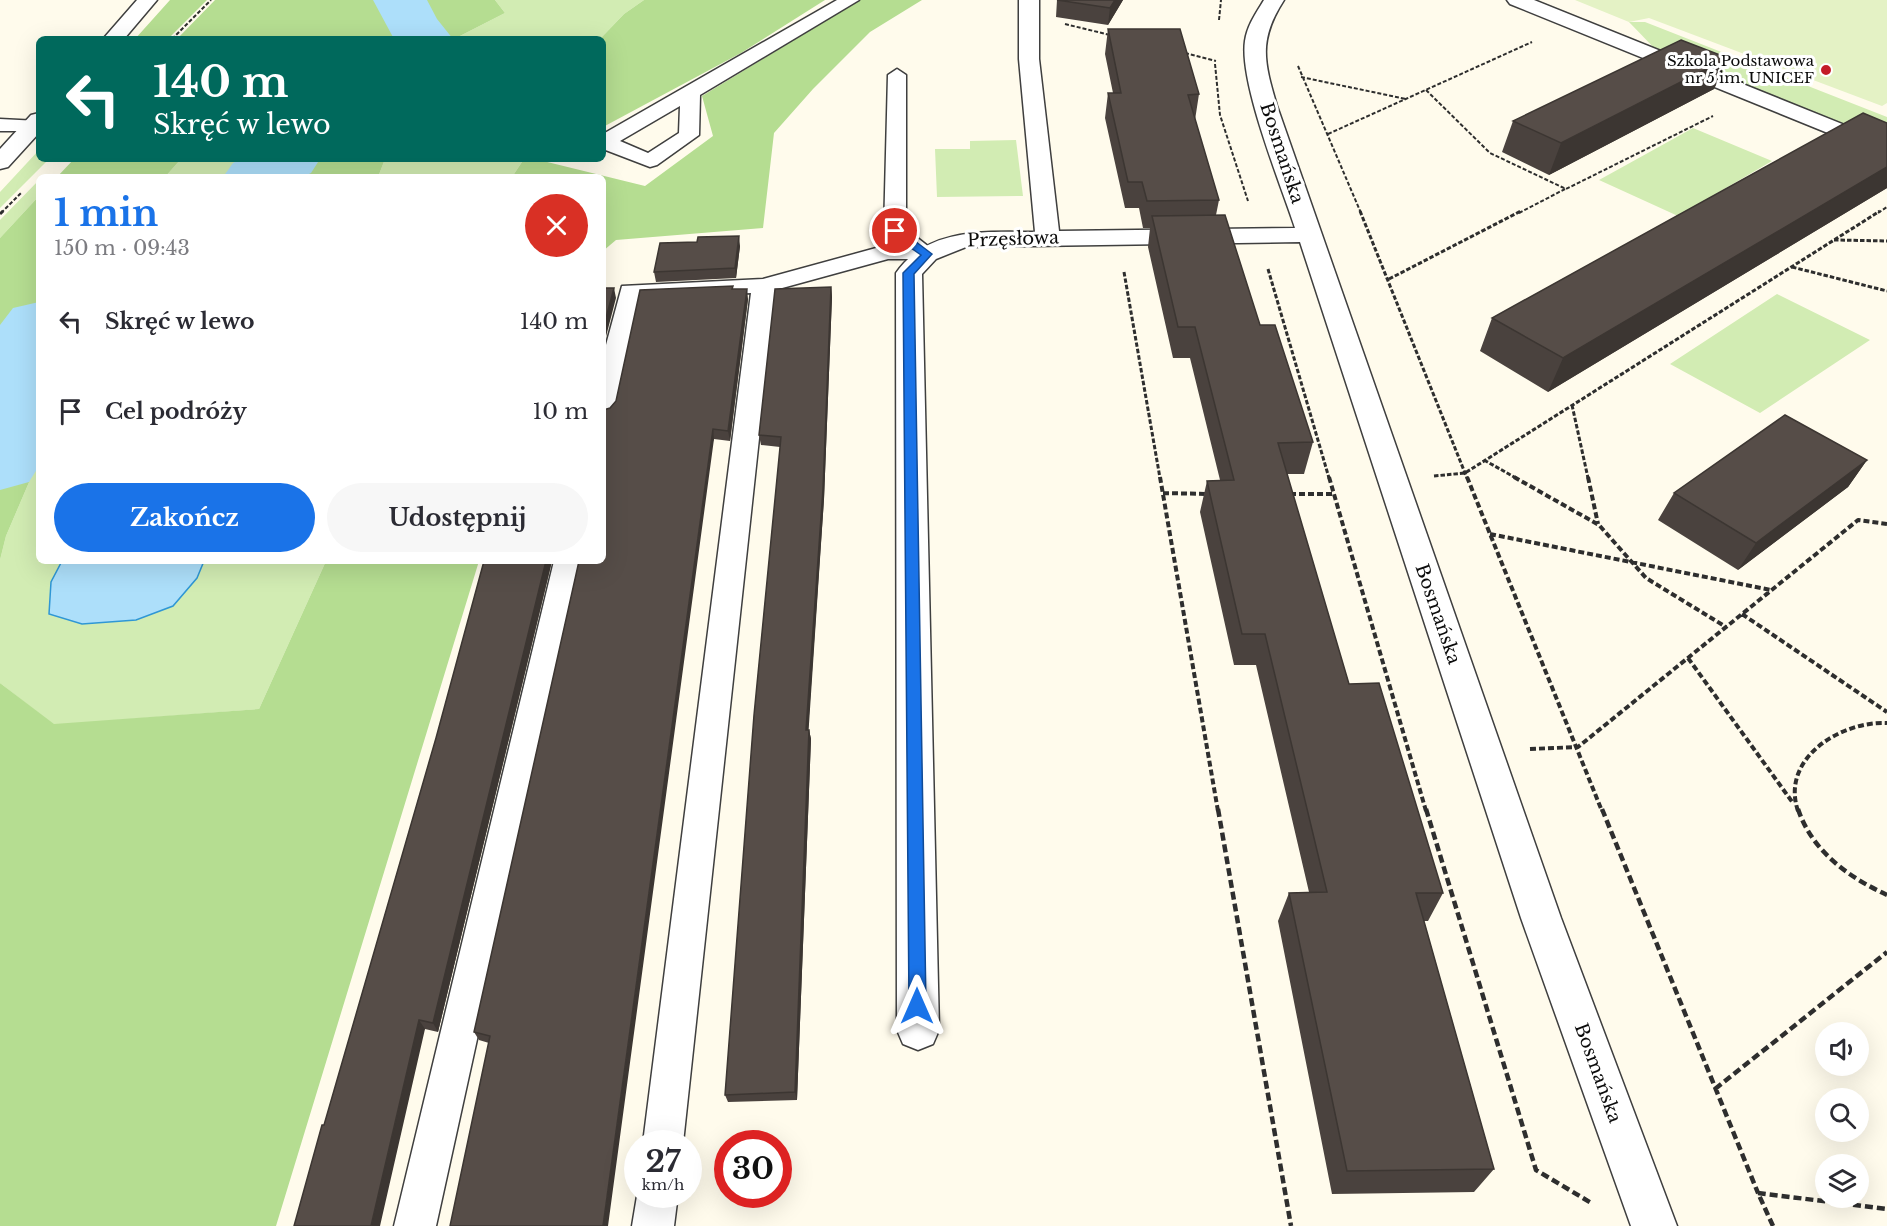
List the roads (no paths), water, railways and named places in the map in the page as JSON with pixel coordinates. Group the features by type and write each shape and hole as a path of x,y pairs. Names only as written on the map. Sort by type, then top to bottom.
{"street":[{"path":"116,36 147,0"},
{"path":"1029,0 1029,59 1048,238"},
{"name":"Bosmańska","path":"1274,0 1262,16 1252,52 1258,78 1541,918 1654,1226"},
{"path":"1517,0 1887,150"},
{"path":"0,162 36,123"},
{"name":"Przęsłowa","path":"927,254 963,240 1310,235"},
{"path":"918,1030 909,273 927,254"}],"lane":[{"path":"606,141 850,0"},
{"path":"897,75 895,231 927,254"},
{"path":"606,143 650,161 689,135 690,93"},
{"path":"0,125 36,123"},
{"path":"606,397 630,291 764,286 887,252 927,254"},
{"path":"665,1130 764,286"},
{"path":"415,1226 567,564"},
{"path":"653,1226 655,1208"}],"water":[{"path":"60,564 203,564 197,578 173,606 136,620 82,624 49,614 51,582"}],"waterway":[{"path":"400,0 413,26 422,36"},
{"path":"261,174 283,162"},
{"path":"0,462 3,457 5,371 36,328"}],"place":[{"name":"Szkola Podstawowa nr 5 im. UNICEF","path":"1826,70"}]}
